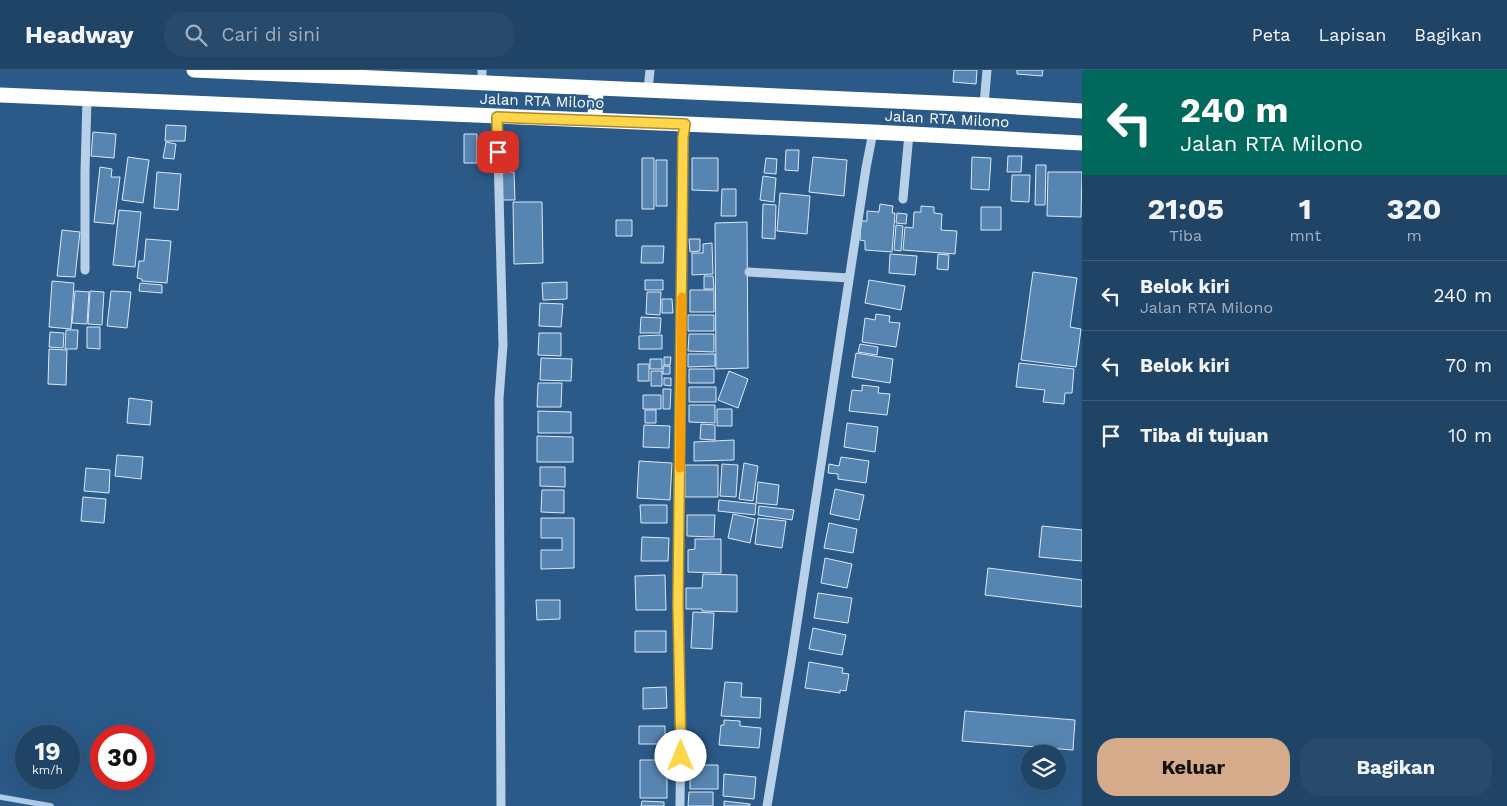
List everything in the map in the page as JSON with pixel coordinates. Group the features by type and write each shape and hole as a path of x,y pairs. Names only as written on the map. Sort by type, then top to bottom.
{"highway":[{"name":"Jalan RTA Milono","path":"194,70 482,76 596,88 1082,111"},
{"path":"595,120 596,88"},
{"name":"Jalan RTA Milono","path":"0,95 873,132 1082,143"}],"street":[{"path":"648,90 650,70"},
{"path":"984,105 987,70"},
{"path":"85,270 87,99"},
{"path":"497,117 503,345 499,399 501,806"},
{"path":"680,806 681,724 678,604 683,137 685,124"},
{"path":"768,806 873,132"},
{"path":"902,199 909,134"},
{"path":"748,272 849,278"}],"building":[{"path":"954,70 977,70 976,84 953,82"},
{"path":"1017,70 1043,70 1042,76 1017,74"},
{"path":"166,125 186,126 185,141 165,141"},
{"path":"93,132 116,134 114,158 91,156"},
{"path":"464,134 477,134 477,163 464,163"},
{"path":"166,142 176,144 174,159 163,158"},
{"path":"786,150 799,150 798,171 785,170"},
{"path":"1008,156 1022,156 1021,172 1007,172"},
{"path":"128,157 149,160 143,203 122,200"},
{"path":"813,157 847,160 844,196 809,192"},
{"path":"972,157 991,158 989,190 971,189"},
{"path":"642,158 654,158 654,209 642,209"},
{"path":"692,158 718,158 718,191 692,190"},
{"path":"766,158 777,159 776,174 764,173"},
{"path":"656,160 667,160 667,206 656,206"},
{"path":"1036,165 1046,165 1045,205 1035,205"},
{"path":"100,167 112,169 111,177 120,177 114,224 94,222"},
{"path":"157,172 181,174 178,210 154,208"},
{"path":"514,172 515,200 501,200 500,173"},
{"path":"1048,172 1082,172 1081,217 1047,216"},
{"path":"1012,175 1030,175 1029,202 1011,201"},
{"path":"763,176 776,178 774,202 760,200"},
{"path":"722,189 736,189 736,216 721,216"},
{"path":"780,193 810,196 807,234 777,231"},
{"path":"513,202 542,202 543,263 514,264"},
{"path":"763,204 776,205 775,239 762,238"},
{"path":"880,204 893,206 892,213 895,213 892,252 865,250 865,241 860,240 861,221 867,221 867,211 879,212"},
{"path":"921,206 934,207 934,213 942,214 941,230 957,231 955,254 903,250 905,227 913,228 914,212 921,212"},
{"path":"981,207 1001,207 1001,230 981,230"},
{"path":"119,210 141,212 135,267 113,265"},
{"path":"897,213 907,214 906,224 896,223"},
{"path":"616,220 632,220 632,236 616,236"},
{"path":"747,222 748,368 716,369 715,223"},
{"path":"896,225 903,226 901,251 894,250"},
{"path":"62,230 80,232 75,277 57,276"},
{"path":"146,239 171,241 167,283 142,281 142,279 137,278 139,261 144,261"},
{"path":"689,239 700,239 700,251 690,252"},
{"path":"712,243 713,274 692,275 692,253 703,253 703,244"},
{"path":"642,246 664,246 663,263 641,263"},
{"path":"890,254 917,256 915,275 889,273"},
{"path":"938,254 949,255 948,270 937,269"},
{"path":"1033,272 1077,278 1070,327 1081,329 1076,367 1021,360"},
{"path":"704,276 713,276 714,289 704,289"},
{"path":"645,280 663,280 663,290 645,290"},
{"path":"869,280 905,286 901,310 865,303"},
{"path":"52,281 74,283 71,329 49,327"},
{"path":"567,282 567,299 543,300 542,283"},
{"path":"140,283 162,285 162,293 139,291"},
{"path":"690,290 714,290 714,312 690,312"},
{"path":"75,291 89,292 87,324 72,323"},
{"path":"90,291 104,292 102,325 88,324"},
{"path":"111,291 131,292 127,328 107,326"},
{"path":"647,292 661,292 660,315 646,314"},
{"path":"662,299 672,299 673,313 662,313"},
{"path":"540,303 563,304 561,327 539,326"},
{"path":"876,314 890,316 889,322 900,323 896,347 862,342 865,318 875,320"},
{"path":"688,315 714,315 714,331 688,331"},
{"path":"641,317 661,318 660,333 640,333"},
{"path":"87,327 100,327 100,349 87,348"},
{"path":"66,330 78,330 77,349 65,349"},
{"path":"50,332 64,333 63,348 49,347"},
{"path":"539,333 561,333 561,356 538,355"},
{"path":"689,334 714,334 714,352 688,351"},
{"path":"662,335 662,349 639,349 639,336"},
{"path":"860,344 878,347 877,355 858,352"},
{"path":"49,349 67,350 66,385 48,384"},
{"path":"856,353 893,359 890,383 852,377"},
{"path":"688,354 715,354 715,366 688,367"},
{"path":"664,357 671,357 670,365 664,365"},
{"path":"541,358 572,359 571,381 540,380"},
{"path":"650,359 662,359 662,369 650,369"},
{"path":"1019,363 1074,369 1072,393 1065,393 1064,404 1043,402 1045,390 1016,387"},
{"path":"638,364 649,364 649,381 638,381"},
{"path":"663,366 670,366 670,374 663,374"},
{"path":"689,369 714,369 714,383 689,383"},
{"path":"651,371 662,371 662,386 651,386"},
{"path":"729,371 748,379 738,408 718,400"},
{"path":"664,378 671,378 671,386 664,385"},
{"path":"538,383 562,383 561,407 537,407"},
{"path":"862,385 879,387 878,393 890,394 887,415 849,411 852,390 862,391"},
{"path":"689,387 716,387 716,402 689,402"},
{"path":"663,389 671,389 670,409 663,409"},
{"path":"643,395 661,395 661,409 643,409"},
{"path":"129,398 152,401 150,425 127,423"},
{"path":"689,405 715,405 715,423 689,422"},
{"path":"717,409 732,409 732,426 717,426"},
{"path":"645,410 656,410 656,423 645,423"},
{"path":"538,411 571,412 571,433 538,433"},
{"path":"847,423 878,427 875,452 844,447"},
{"path":"701,424 715,425 715,440 700,439"},
{"path":"644,425 670,426 669,448 643,447"},
{"path":"537,436 573,437 573,462 537,462"},
{"path":"734,440 734,460 694,461 694,442"},
{"path":"117,455 143,457 141,479 115,476"},
{"path":"841,457 869,461 866,483 838,479 838,474 828,473 829,464 839,466"},
{"path":"639,461 672,463 670,500 637,498"},
{"path":"744,463 758,466 753,501 739,499"},
{"path":"722,464 738,465 736,497 720,496"},
{"path":"685,465 718,465 718,497 685,497"},
{"path":"540,467 565,467 565,487 540,486"},
{"path":"86,468 110,470 109,493 84,491"},
{"path":"758,482 779,485 777,505 756,503"},
{"path":"835,489 864,495 859,520 830,514"},
{"path":"542,490 564,490 564,513 541,512"},
{"path":"83,497 106,499 104,523 81,521"},
{"path":"719,500 756,504 755,515 718,511"},
{"path":"640,505 667,505 667,523 641,523"},
{"path":"759,506 794,510 792,520 758,515"},
{"path":"733,514 755,519 750,543 728,538"},
{"path":"687,515 715,515 714,537 687,536"},
{"path":"541,518 574,518 574,568 541,569 541,550 562,550 562,538 541,538"},
{"path":"758,518 786,521 782,548 755,544"},
{"path":"829,523 857,529 853,553 824,548"},
{"path":"1042,526 1082,530 1082,561 1039,557"},
{"path":"642,537 669,538 668,561 641,561"},
{"path":"695,539 721,539 721,573 688,572 688,550 695,549"},
{"path":"825,558 852,564 847,588 821,583"},
{"path":"988,568 1082,580 1082,607 985,595"},
{"path":"703,574 737,575 737,612 686,609 686,588 702,588"},
{"path":"665,575 666,610 636,610 635,576"},
{"path":"818,593 852,598 848,623 814,618"},
{"path":"536,600 560,600 560,619 537,620"},
{"path":"693,612 714,613 712,649 691,648"},
{"path":"813,628 846,635 842,655 809,649"},
{"path":"635,631 666,631 666,652 635,652"},
{"path":"809,662 843,668 842,673 849,674 846,691 840,690 840,693 805,688"},
{"path":"725,682 742,683 741,697 761,698 760,718 721,716"},
{"path":"666,687 667,708 643,709 643,688"},
{"path":"965,711 1075,720 1073,750 1066,749 1066,745 1021,746 962,741"},
{"path":"724,720 740,721 740,726 761,728 759,748 719,745 721,725 724,725"},
{"path":"639,726 665,726 665,744 639,744"},
{"path":"640,760 667,760 667,798 640,798"},
{"path":"690,765 718,765 718,789 690,789"},
{"path":"724,774 756,777 754,799 723,796"},
{"path":"689,792 713,792 713,806 688,806"},
{"path":"642,801 664,802 664,806 641,806"},
{"path":"724,801 750,804 750,806 724,806"}],"waterway":[{"path":"0,797 51,806"}],"slow traffic":[{"path":"680,468 682,297"}],"route":[{"path":"498,152 497,117 685,124 683,137 678,604 681,756"}]}
